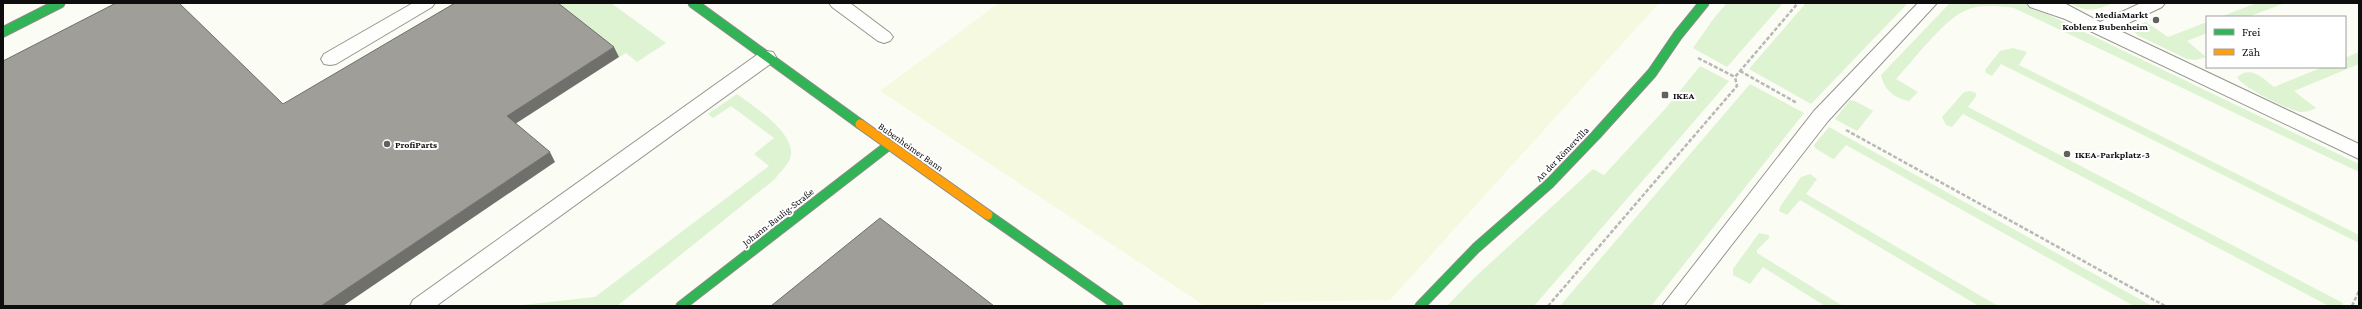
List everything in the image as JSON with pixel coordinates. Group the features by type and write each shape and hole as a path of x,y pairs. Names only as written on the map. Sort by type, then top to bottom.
{"street":[{"path":"3,32 60,3"},
{"name":"Bubenheimer Bann","path":"693,3 889,145 1118,306"},
{"name":"An der Römervilla","path":"1420,306 1476,248 1555,178 1652,73 1671,44 1704,3"},
{"name":"Johann-Baulig-Straße","path":"681,306 889,145"}],"lane":[{"path":"330,59 426,3"},
{"path":"838,3 884,36"},
{"path":"1672,306 1820,116 1928,3"},
{"path":"2036,3 2077,18"},
{"path":"2051,3 2077,18 2359,152"},
{"path":"2100,29 2144,5"},
{"path":"420,306 768,57"}],"path":[{"path":"1734,77 1798,3"},
{"path":"1548,306 1737,86 1734,77 1671,44"},
{"path":"1740,71 2165,306"},
{"path":"2352,306 2359,291"}],"green space":[{"path":"550,3 611,3 666,43 637,62 626,53 619,57"},
{"path":"999,3 1659,3 1390,300 1266,302 1257,306 1205,306 880,91"},
{"path":"1727,3 1783,3 1727,67 1693,48 1714,18"},
{"path":"1806,3 1908,3 1811,104 1749,69"},
{"path":"1950,3 2024,3 2359,164 2359,172 2014,8 1980,6 1969,9 1950,21 1930,40 1896,79 1918,92 1909,101 1899,98 1887,89 1881,75"},
{"path":"2069,3 2110,3 2109,5 2103,7 2089,10"},
{"path":"2257,3 2285,3 2251,16 2223,16"},
{"path":"2146,22 2168,37 2206,22 2206,33 2187,41 2206,57 2196,60 2187,59 2137,35 2133,29 2135,26"},
{"path":"2013,48 2027,52 2019,65 2359,235 2359,243 2001,64 1992,76 1986,73 1985,70 2000,51"},
{"path":"2359,52 2359,64 2294,91 2316,108 2306,112 2294,110 2266,98 2240,81 2237,77 2247,72 2257,74 2274,87 2321,68 2346,68 2346,58"},
{"path":"1700,66 1729,81 1534,306 1447,306 1473,279 1593,169 1604,175 1666,108"},
{"path":"1750,84 1804,113 1651,306 1560,306"},
{"path":"1970,91 1976,93 1976,96 1968,107 2343,303 2342,306 2329,306 1963,114 1952,127 1946,125 1942,117 1964,92"},
{"path":"737,94 773,122 788,140 791,150 790,159 775,179 617,306 514,306 595,297 769,166 754,154 774,138 731,106 713,118 708,114"},
{"path":"1850,100 1855,101 1873,111 1857,131 1835,119"},
{"path":"1829,127 2152,306 2134,306 1846,145 1834,159 1831,158 1815,148 1814,145"},
{"path":"1810,174 1817,179 1806,194 1998,306 1979,306 1800,200 1787,215 1779,211 1780,207 1801,177"},
{"path":"1759,233 1769,235 1769,238 1757,250 1757,253 1843,306 1825,306 1763,267 1750,284 1733,275 1733,269"}],"building":[{"name":"ProfiParts","path":"116,3 179,3 283,104 455,3 558,3 614,47 507,116 550,152 321,306 3,306 3,61"},
{"path":"880,218 994,306 771,306"}],"traffic: fast":[{"path":"3,32 60,3"},
{"path":"693,3 860,124"},
{"path":"1420,306 1476,248 1550,183 1596,135 1652,73 1678,35 1704,3"},
{"path":"681,306 889,145"},
{"path":"988,215 1118,306"}],"traffic: slow":[{"path":"860,124 988,215"}],"place":[{"name":"MediaMarkt Koblenz Bubenheim","path":"2156,20"},
{"name":"IKEA","path":"1665,95"},
{"name":"ProfiParts","path":"387,144"},
{"name":"IKEA-Parkplatz-3","path":"2067,154"}]}
